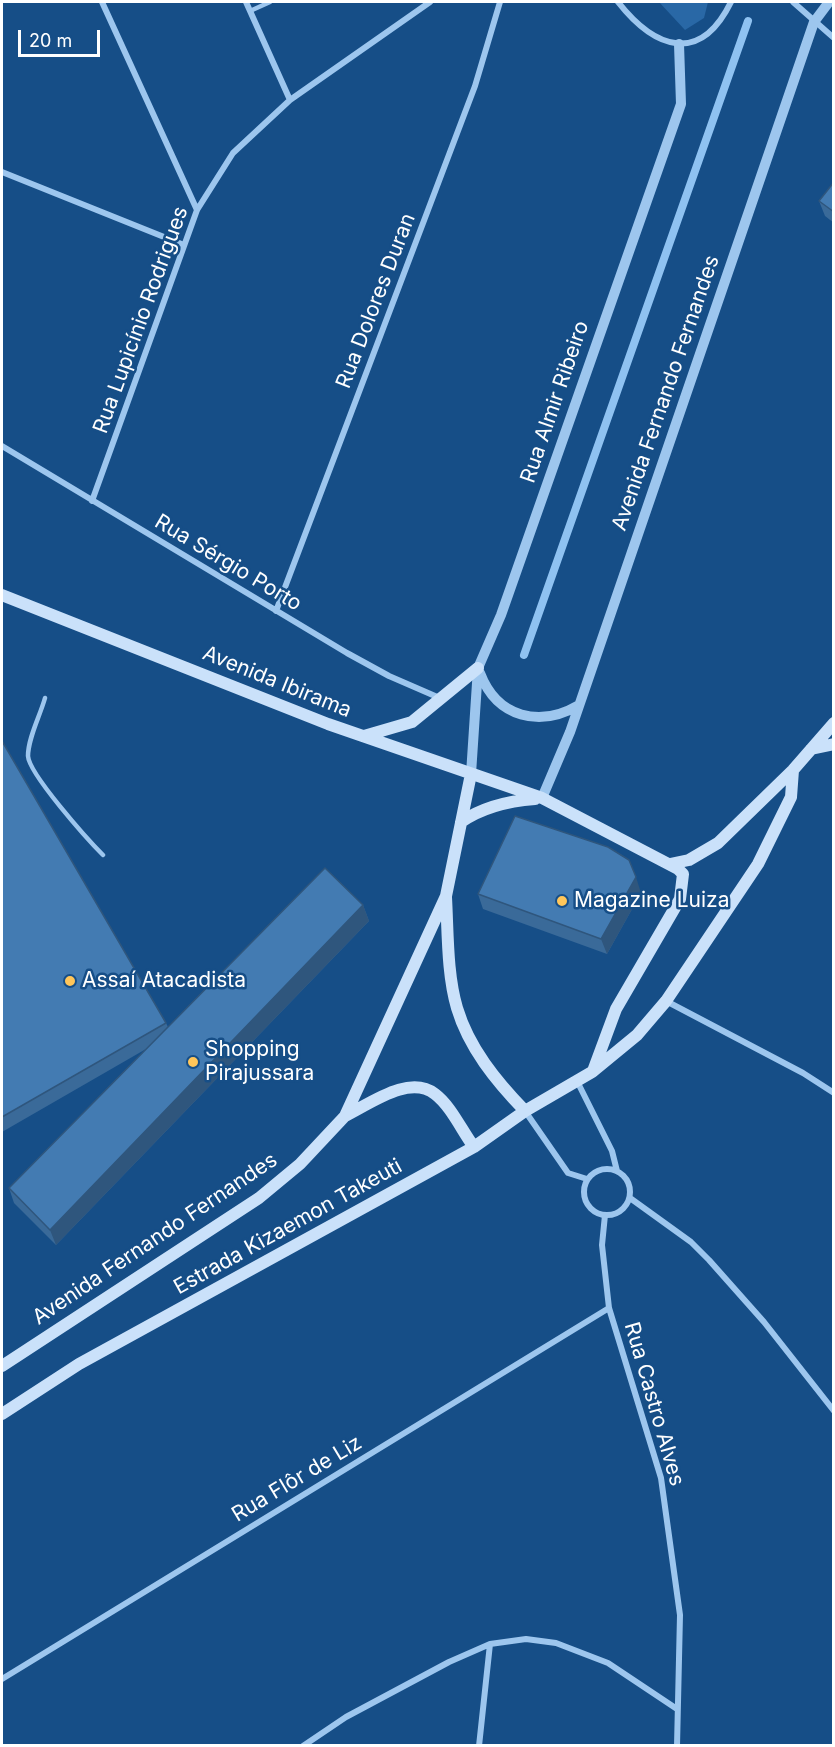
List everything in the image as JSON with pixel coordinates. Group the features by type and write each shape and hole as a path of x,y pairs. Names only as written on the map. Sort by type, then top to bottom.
{"main road":[{"name":"Avenida Ibirama","path":"2,595 363,736 542,798 670,864"},
{"path":"363,736 378,734 412,722 478,668"},
{"path":"670,864 689,860 714,846 793,770 834,723"},
{"path":"810,749 834,744"},
{"name":"Estrada Kizaemon Takeuti","path":"2,1414 79,1364 474,1147 525,1111 592,1072 637,1035 666,1001 758,864 792,797 793,770"},
{"name":"Avenida Fernando Fernandes","path":"2,1366 259,1198 300,1164 345,1116 446,896 471,774"},
{"path":"461,822 476,812 498,805 542,798"},
{"path":"592,1072 616,1009 681,899 683,874 670,864"},
{"path":"446,896 456,1007 470,1039 495,1079 525,1111"},
{"path":"345,1116 398,1090 415,1087 435,1094 474,1147"}],"street":[{"path":"102,2 197,210"},
{"path":"246,2 290,100"},
{"name":"Rua Lupicínio Rodrigues","path":"92,501 197,210 233,153 290,100 430,2"},
{"name":"Rua Dolores Duran","path":"276,610 475,86 501,2"},
{"path":"618,2 646,30 662,41 679,44 696,41 710,34 722,19 731,2"},
{"path":"793,2 834,38"},
{"name":"Avenida Fernando Fernandes","path":"542,798 579,705 814,22 829,2"},
{"name":"Rua Almir Ribeiro","path":"471,774 478,668 501,615 681,104 679,44"},
{"path":"2,172 184,244"},
{"name":"Rua Sérgio Porto","path":"2,446 389,676 442,699"},
{"path":"478,668 492,697 520,714 534,718 551,717 579,705"},
{"path":"666,1001 803,1073 834,1093"},
{"path":"577,1081 612,1151 617,1171 628,1182 630,1198 620,1211 605,1215 590,1208 583,1194 587,1179 601,1169 617,1171"},
{"path":"525,1111 568,1173 587,1179"},
{"path":"630,1198 691,1242 709,1260 764,1322 834,1411"},
{"name":"Rua Castro Alves","path":"605,1215 602,1245 609,1308 661,1479 680,1615 677,1746"},
{"name":"Rua Flôr de Liz","path":"2,1679 609,1308"},
{"path":"303,1746 346,1718 449,1662 490,1644 526,1639 556,1643 608,1663 677,1709"},
{"path":"479,1746 490,1644"}],"lane":[{"path":"250,11 270,2"},
{"path":"45,698 29,748 31,766 70,820 103,855"}],"shaded area":[{"path":"659,2 708,2 704,18 685,30"}],"building":[{"path":"834,182 834,212 819,201"},
{"name":"Assaí Atacadista","path":"2,741 166,1023 2,1117"},
{"name":"Magazine Luiza","path":"515,816 608,847 629,860 636,877 601,939 478,894"},
{"name":"Shopping Pirajussara","path":"325,868 363,905 50,1230 9,1188"}],"waterway":[{"path":"524,655 748,21"}],"place":[{"name":"Magazine Luiza","path":"562,901"},
{"name":"Assaí Atacadista","path":"70,981"},
{"name":"Shopping Pirajussara","path":"193,1062"}]}
